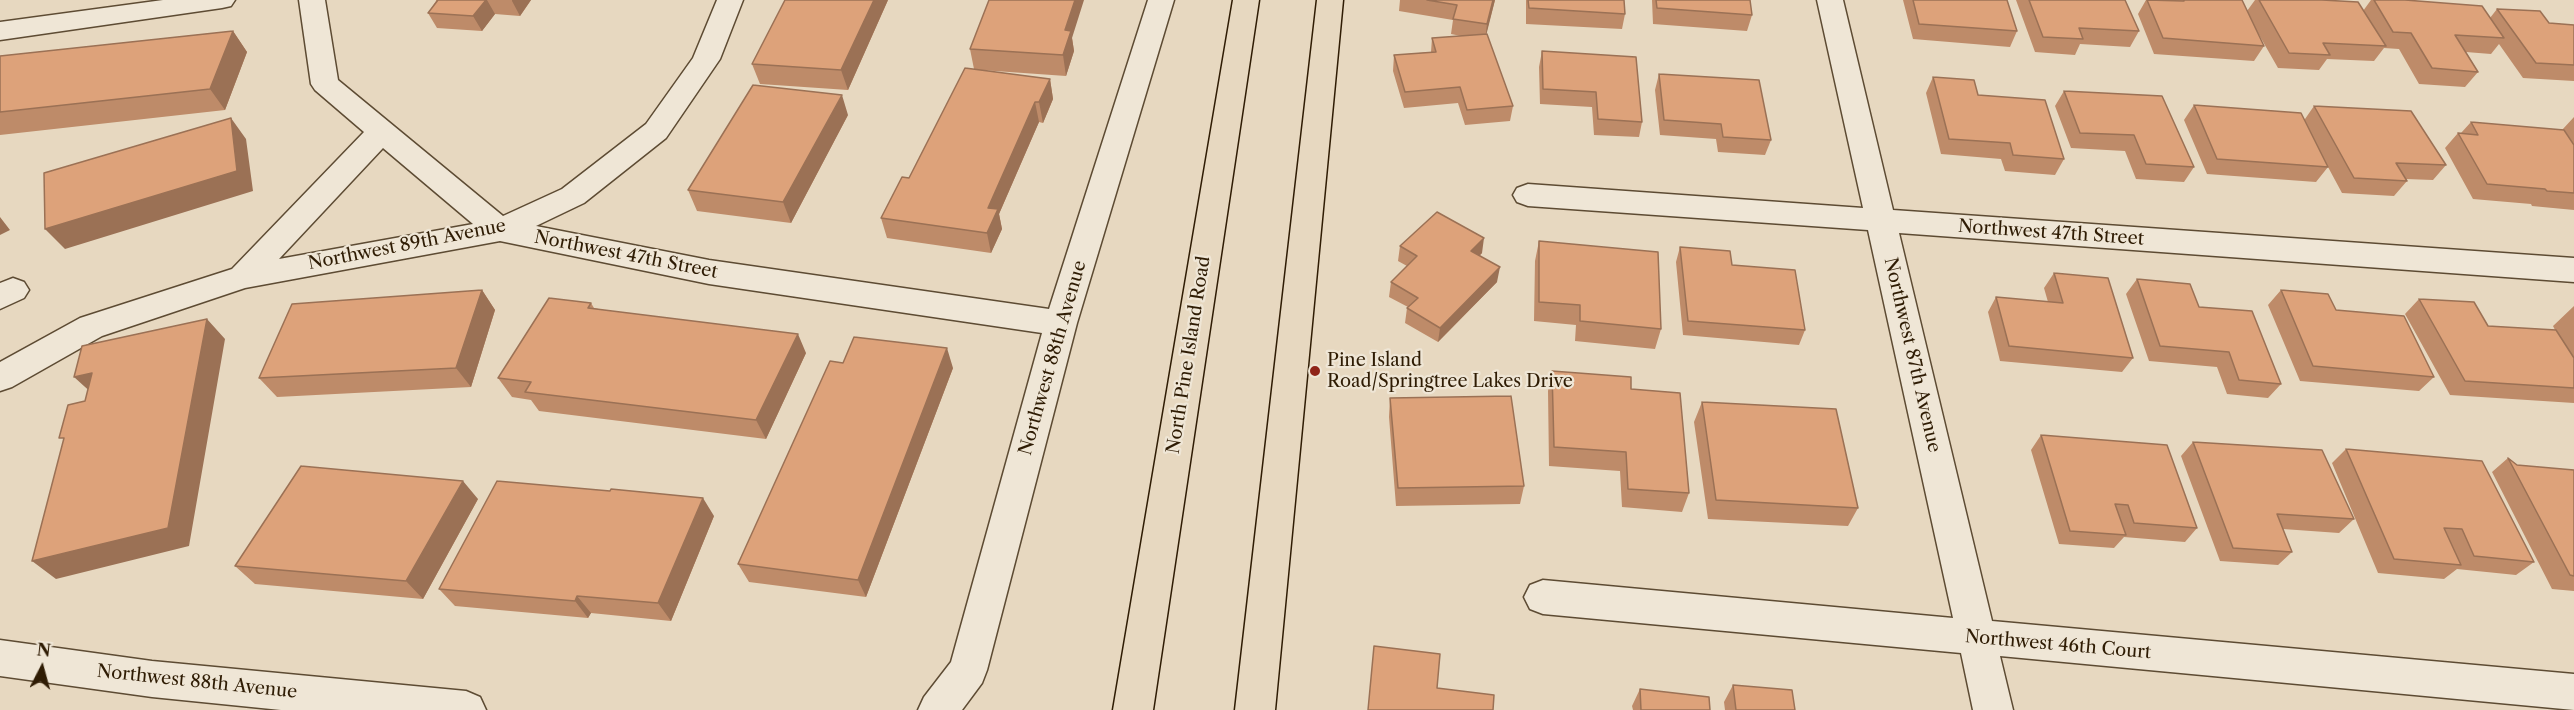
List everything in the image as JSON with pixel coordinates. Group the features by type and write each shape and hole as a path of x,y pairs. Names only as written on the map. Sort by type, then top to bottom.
{"main road":[{"name":"North Pine Island Road","path":"1133,710 1246,0"},
{"path":"1255,710 1330,0"}],"street":[{"path":"0,31 222,0"},
{"name":"Northwest 47th Street","path":"312,0 325,84 500,230 709,272 1061,322"},
{"name":"Northwest 89th Avenue","path":"0,378 91,327 243,277 500,230 573,196 656,131 706,59 730,0"},
{"name":"Northwest 88th Avenue","path":"938,710 968,670 1061,322 1161,0"},
{"name":"Northwest 87th Avenue","path":"1830,0 1993,710"},
{"path":"243,277 382,131"},
{"name":"Northwest 47th Street","path":"1528,195 2574,270"},
{"name":"Northwest 46th Court","path":"1543,597 2574,692"},
{"name":"Northwest 88th Avenue","path":"0,658 152,679 466,710"}],"building":[{"path":"438,0 486,0 473,16 428,13"},
{"path":"785,0 874,0 841,70 752,64"},
{"path":"989,0 1075,0 1065,30 1071,31 1063,55 970,49"},
{"path":"1427,0 1493,0 1487,24 1453,19 1457,5"},
{"path":"1528,0 1624,0 1625,14 1529,8"},
{"path":"1656,0 1750,0 1752,15 1657,8"},
{"path":"1913,0 2007,0 2017,31 1919,24"},
{"path":"2029,0 2125,0 2139,31 2079,28 2083,39 2043,37"},
{"path":"2147,0 2242,0 2264,46 2163,38"},
{"path":"2259,0 2358,2 2386,46 2323,43 2330,55 2289,53"},
{"path":"2374,0 2482,6 2504,38 2455,35 2478,72 2432,68 2411,33 2393,32"},
{"path":"2497,9 2540,11 2549,23 2574,25 2574,65 2536,63"},
{"path":"233,31 210,89 0,112 0,56"},
{"path":"1487,34 1513,106 1467,110 1460,87 1405,92 1394,55 1436,52 1432,38"},
{"path":"1542,51 1636,57 1642,122 1598,119 1596,92 1543,89"},
{"path":"965,68 1050,79 1039,102 1035,102 988,208 998,209 987,233 881,218 902,177 909,178"},
{"path":"1659,74 1759,80 1771,140 1723,137 1721,124 1664,120"},
{"path":"1933,77 1974,80 1978,95 2045,100 2064,159 2013,155 2010,143 1949,139"},
{"path":"753,85 842,95 783,202 688,190"},
{"path":"2064,91 2162,96 2194,167 2146,164 2134,135 2080,133"},
{"path":"2194,105 2301,113 2328,167 2217,159"},
{"path":"2314,106 2411,111 2446,165 2396,163 2407,181 2354,178"},
{"path":"231,118 237,171 45,229 44,173"},
{"path":"2471,122 2564,130 2574,145 2574,193 2487,184 2458,133 2478,135"},
{"path":"1437,212 1484,238 1471,251 1500,267 1440,328 1407,308 1418,298 1391,282 1417,256 1400,246"},
{"path":"1539,241 1658,252 1661,329 1580,321 1580,305 1539,302"},
{"path":"1680,247 1730,251 1732,265 1795,270 1805,330 1688,321"},
{"path":"2054,273 2108,278 2133,358 2009,346 1996,297 2063,303"},
{"path":"2137,279 2190,284 2199,307 2252,311 2281,384 2239,380 2229,352 2160,346"},
{"path":"482,290 456,368 259,378 292,304"},
{"path":"2281,290 2328,294 2336,310 2404,316 2434,377 2313,366"},
{"path":"549,298 591,303 588,308 798,334 756,420 525,392 531,382 498,378"},
{"path":"2419,299 2474,302 2488,326 2556,330 2574,358 2574,388 2465,381"},
{"path":"207,319 168,528 32,561 64,438 59,438 68,405 85,401 92,373 74,377 82,346"},
{"path":"854,337 947,348 858,580 738,564 830,361 843,363"},
{"path":"1552,371 1631,377 1631,389 1680,393 1689,493 1628,489 1626,452 1554,447"},
{"path":"1511,396 1524,486 1398,488 1390,398"},
{"path":"1702,402 1836,409 1858,508 1716,500"},
{"path":"2041,435 2167,445 2197,528 2134,523 2128,505 2115,504 2126,535 2070,531"},
{"path":"2193,442 2322,450 2354,519 2277,514 2292,552 2233,548"},
{"path":"2346,449 2482,461 2534,562 2474,556 2462,529 2444,528 2461,565 2394,559"},
{"path":"2508,458 2517,465 2574,470 2574,576 2570,575"},
{"path":"301,466 463,481 406,581 235,566"},
{"path":"497,481 703,498 658,603 577,596 575,601 439,589"},
{"path":"1374,646 1440,654 1437,688 1494,695 1493,710 1368,710"},
{"path":"1733,685 1792,690 1795,710 1736,710"},
{"path":"1640,689 1709,697 1710,710 1641,710"}],"place":[{"name":"Pine Island Road/Springtree Lakes Drive","path":"1315,371"}]}
